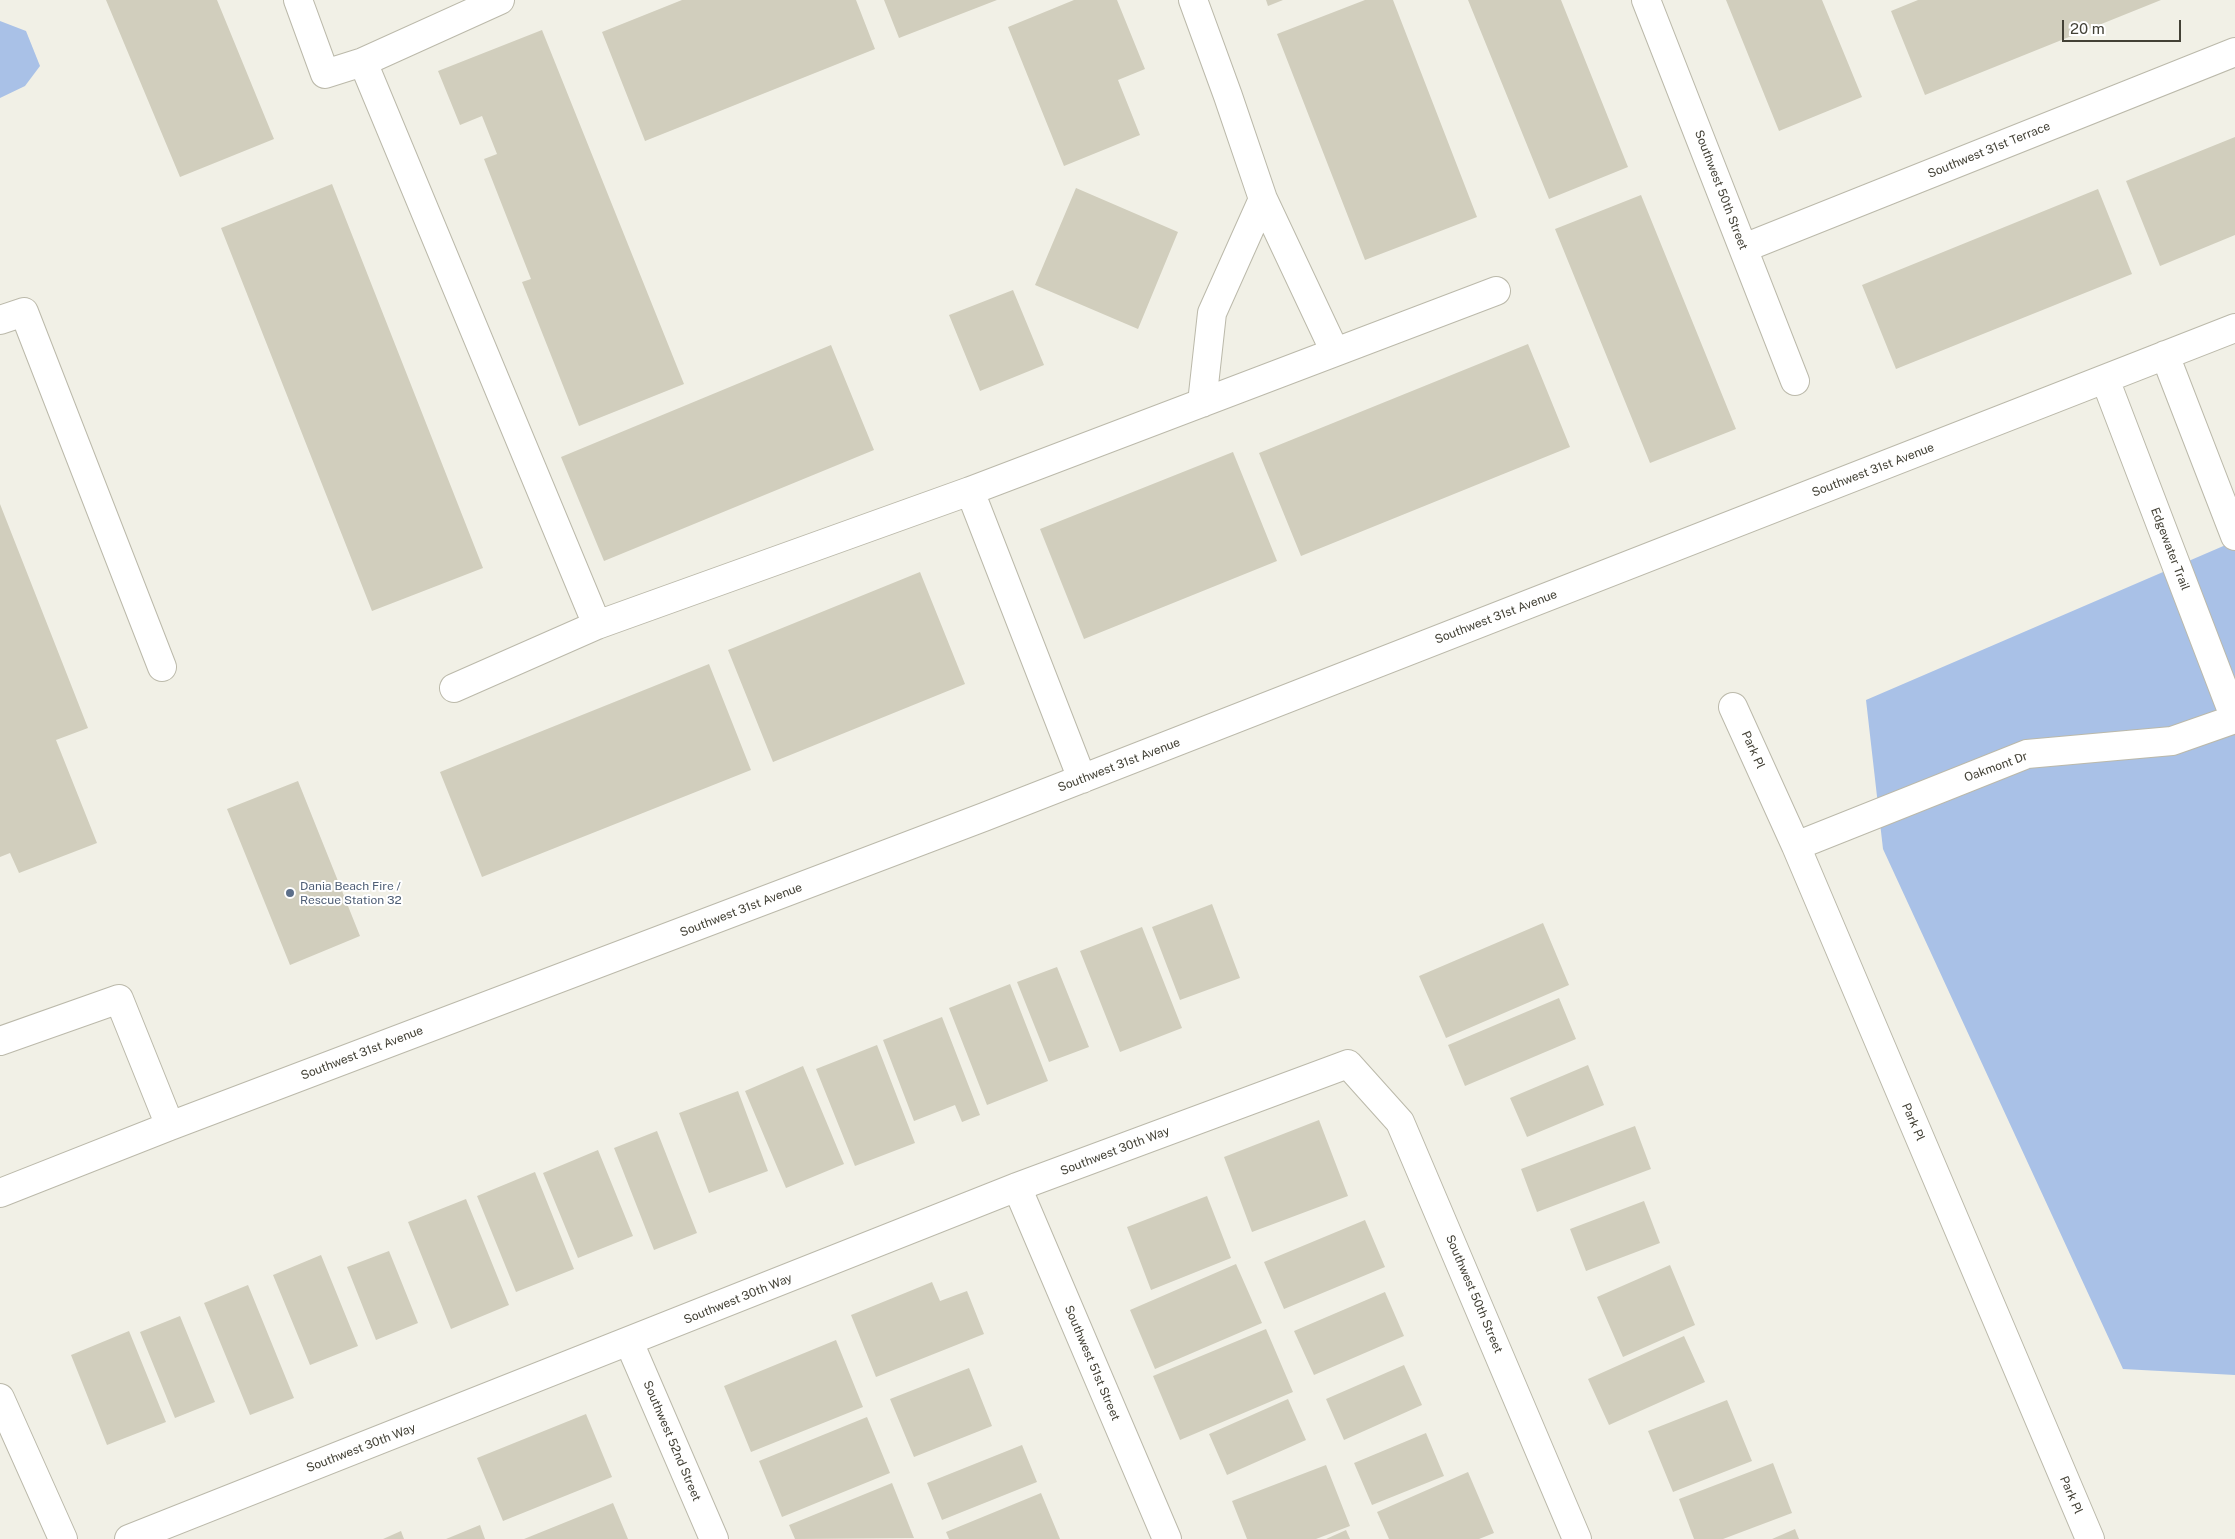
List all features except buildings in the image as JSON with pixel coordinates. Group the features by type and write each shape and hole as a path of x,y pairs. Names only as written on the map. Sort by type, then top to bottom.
{"street":[{"path":"298,0 326,74 363,62 500,0"},
{"path":"1193,0 1263,199 1335,352"},
{"name":"Southwest 50th Street","path":"1646,0 1795,381"},
{"name":"Southwest 31st Terrace","path":"1744,248 2235,52"},
{"path":"363,62 598,625"},
{"path":"1202,403 1212,313 1263,199"},
{"path":"454,688 598,625 970,491 1496,291"},
{"path":"0,320 24,312 162,666"},
{"name":"Southwest 31st Avenue","path":"0,1194 170,1126 1082,779 2235,328"},
{"path":"2165,356 2235,536"},
{"name":"Edgewater Trail","path":"2105,379 2235,719"},
{"path":"970,491 1082,779"},
{"name":"Park Pl","path":"1733,707 1796,846 2090,1539"},
{"name":"Oakmont Dr","path":"1796,846 2027,754 2172,741 2235,719"},
{"path":"0,1041 119,999 170,1126"},
{"name":"Southwest 50th Street","path":"1348,1064 1400,1122 1577,1539"},
{"name":"Southwest 30th Way","path":"130,1539 1017,1187 1348,1064"},
{"name":"Southwest 51st Street","path":"1017,1187 1167,1539"},
{"name":"Southwest 52nd Street","path":"629,1342 714,1539"},
{"path":"0,1398 63,1539"}],"water":[{"path":"0,21 26,31 40,66 25,86 0,98"},
{"path":"2235,541 2235,1375 2123,1369 1883,849 1866,700"}],"place":[{"name":"Dania Beach Fire / Rescue Station 32","path":"290,893"}]}
